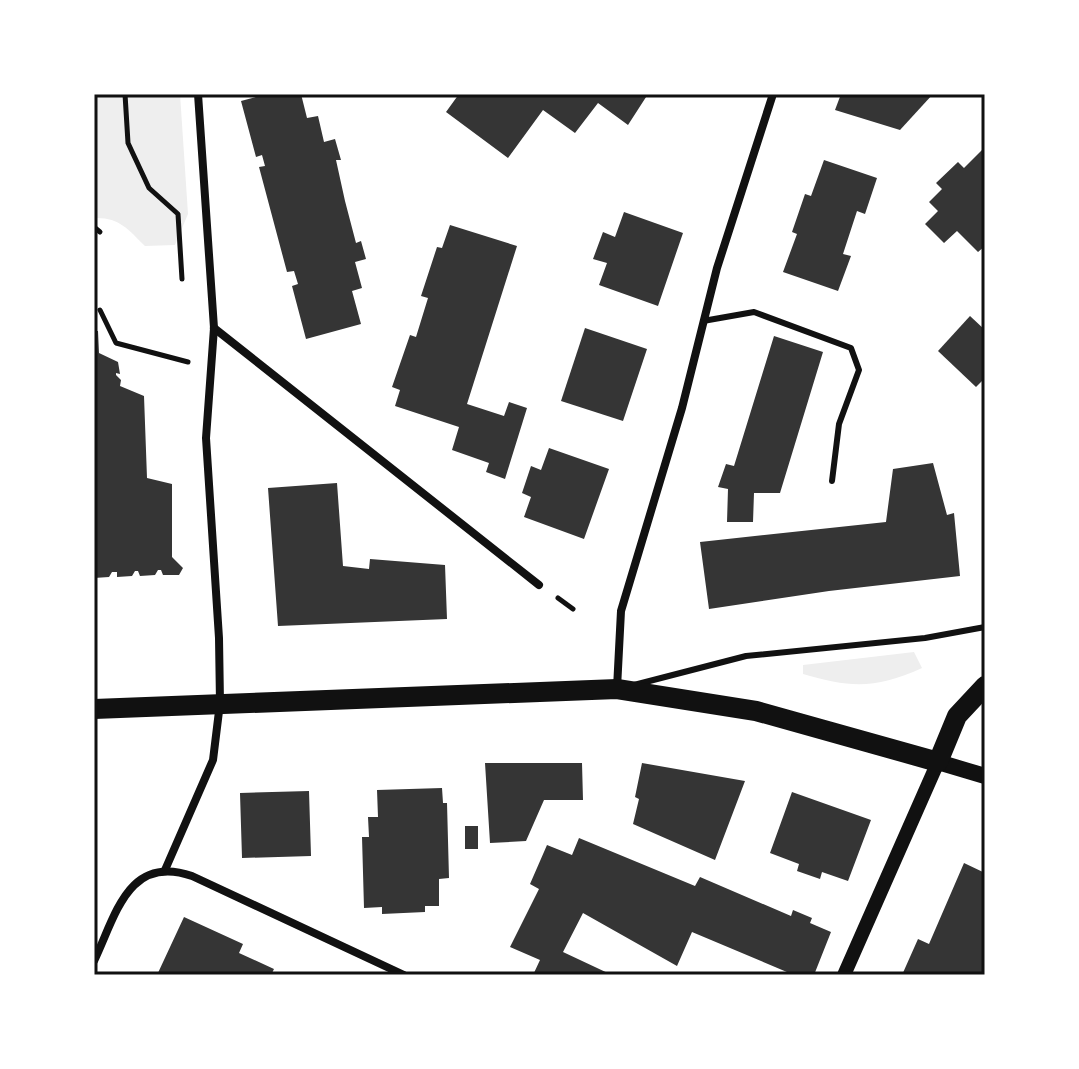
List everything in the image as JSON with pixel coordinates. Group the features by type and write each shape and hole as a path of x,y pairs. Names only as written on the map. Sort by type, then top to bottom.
{"main road":[{"path":"938,762 957,716 985,686"},
{"path":"94,709 617,689 756,711 985,776"}],"street":[{"path":"165,870 213,760 220,703 219,638 206,438 214,328 198,94"},
{"path":"617,689 621,611 682,408 703,321 773,94"},
{"path":"214,328 539,585"},
{"path":"844,975 938,762"},
{"path":"94,961 134,882 149,873 165,870 192,876 404,975"}],"lane":[{"path":"703,321 754,312 851,348 859,370 839,424 832,481"},
{"path":"617,689 746,656 925,638 985,627"}],"path":[{"path":"125,94 128,143 149,188 178,214 183,290"},
{"path":"94,227 100,232"},
{"path":"100,310 116,343 189,362"},
{"path":"188,348 188,378"}],"shaded area":[{"path":"94,94 180,94 188,214 175,245 145,246 117,222 94,218"},
{"path":"914,652 922,668 877,683 849,684 803,674 803,665"}],"building":[{"path":"267,94 301,94 307,118 318,116 324,142 335,139 341,160 336,160 345,201 356,243 361,241 366,259 355,262 362,288 352,291 361,324 306,339 292,286 298,284 294,271 287,272 259,167 265,166 262,155 256,157 241,101"},
{"path":"459,94 648,94 628,125 598,103 575,133 543,110 508,158 446,112"},
{"path":"841,94 933,94 900,130 835,110"},
{"path":"985,147 985,246 978,252 957,231 944,243 925,224 938,211 929,202 942,189 936,183 958,162 964,168"},
{"path":"824,160 877,178 865,214 857,211 843,254 851,256 838,291 783,272 797,234 792,232 805,194 811,196"},
{"path":"624,212 683,233 658,306 599,285 607,263 593,259 603,232 615,237"},
{"path":"450,225 517,246 467,404 504,416 509,402 527,408 505,479 486,472 489,463 452,450 459,427 395,406 400,390 392,387 410,335 416,337 428,298 421,296 437,247 442,248"},
{"path":"970,316 985,330 985,378 976,387 938,351"},
{"path":"585,328 647,349 623,421 561,401"},
{"path":"94,331 98,331 99,353 118,362 120,374 116,375 121,380 120,386 144,396 147,478 172,484 172,557 183,568 179,575 163,575 158,570 155,575 140,576 135,571 132,576 117,577 117,572 112,572 109,577 94,578"},
{"path":"774,336 823,352 780,493 754,493 753,522 727,522 728,489 718,487 726,464 734,466"},
{"path":"549,448 609,469 584,539 524,517 531,497 522,493 531,466 541,470"},
{"path":"933,463 947,515 954,513 960,576 709,609 700,542 886,522 893,469"},
{"path":"337,483 343,566 369,569 370,559 445,565 447,619 278,626 268,488"},
{"path":"485,763 582,763 583,800 544,800 526,841 490,843"},
{"path":"642,763 745,781 715,860 633,824"},
{"path":"442,788 443,803 447,803 449,878 439,879 439,906 425,906 425,912 382,914 382,907 364,908 362,837 369,837 368,817 378,817 377,790"},
{"path":"309,791 311,856 242,858 240,793"},
{"path":"792,792 871,820 848,881 822,872 820,879 797,871 799,864 770,853"},
{"path":"465,826 478,826 478,849 465,849"},
{"path":"579,838 695,886 700,877 791,916 793,910 812,918 810,923 831,932 814,975 794,975 692,932 677,966 583,913 563,952 612,975 533,975 540,960 510,947 539,889 530,884 547,845 572,855"},
{"path":"964,863 985,873 985,966 981,975 902,975 918,939 929,944"},
{"path":"184,917 243,944 239,953 274,969 271,975 157,975"}]}
